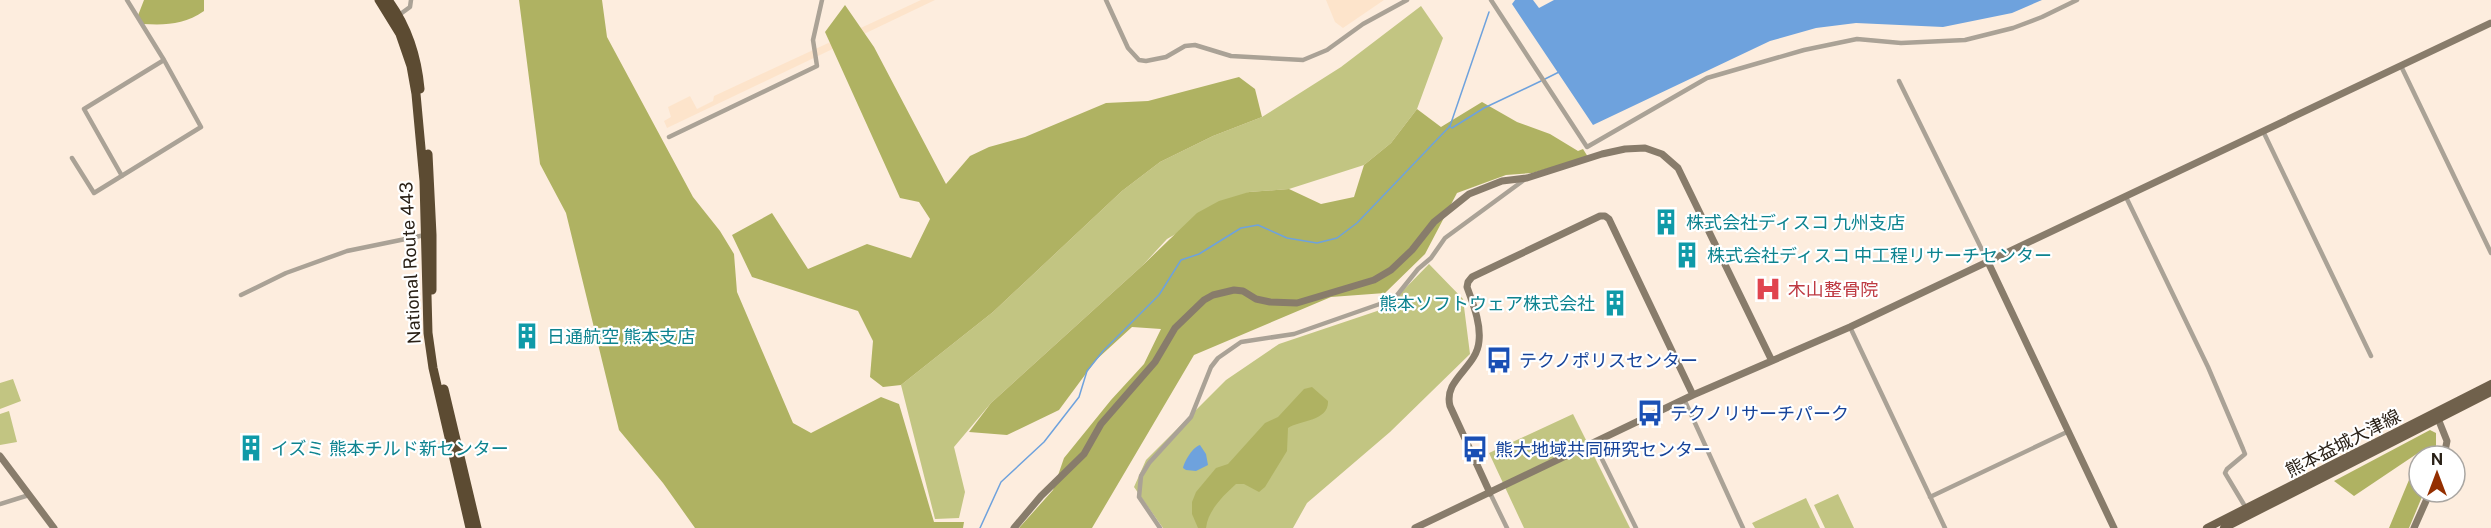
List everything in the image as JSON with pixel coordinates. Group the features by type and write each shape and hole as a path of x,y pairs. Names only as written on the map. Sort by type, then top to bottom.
{"highway":[{"name":"National Route 443","path":"379,0 407,32 419,74 430,179 432,310 436,356 477,528"},
{"name":"National Route 443","path":"388,0 411,66 416,93 423,169 428,333 433,368 470,528"}],"main road":[{"name":"熊本益城大津線","path":"2224,528 2437,416 2491,384"},
{"name":"熊本益城大津線","path":"2207,528 2491,392"}],"street":[{"path":"72,158 94,193 201,127 127,0"},
{"path":"395,17 410,7 411,0"},
{"path":"669,137 817,66 813,40 822,0"},
{"path":"1106,0 1128,48 1139,60 1146,61 1166,57 1185,46 1196,45 1231,56 1303,60 1327,50 1363,24 1407,0"},
{"path":"1491,0 1587,147 1707,78 1804,50 1857,39 1901,43 1965,40 2032,21 2077,0"},
{"path":"1415,528 1684,399 1771,359 1850,327 2491,23"},
{"path":"122,176 84,109 164,60"},
{"path":"2402,66 2491,253"},
{"path":"1899,81 2114,528"},
{"path":"2263,131 2371,356"},
{"path":"1014,528 1041,496 1084,454 1101,424 1155,362 1175,328 1204,300 1213,295 1234,290 1244,291 1256,299 1270,302 1297,303 1374,280 1390,270 1412,250 1434,222 1469,194 1502,181 1527,178 1625,148 1645,148 1662,154 1671,161 1686,180 1771,359"},
{"path":"1160,528 1139,497 1141,476 1149,463 1191,417 1211,367 1218,358 1241,342 1294,334 1394,300 1418,269 1431,258 1445,238 1527,178"},
{"path":"2126,197 2208,367 2245,454 2225,473 2246,508"},
{"path":"1507,528 1447,397 1449,389 1474,357 1479,343 1479,327 1468,282 1472,278 1600,216 1605,216 1610,219 1693,395"},
{"path":"241,295 286,273 347,251 425,236"},
{"path":"1850,327 1945,528"},
{"path":"1684,399 1743,528"},
{"path":"2437,416 2446,444"},
{"path":"1930,496 2069,431"},
{"path":"1594,443 1636,528"},
{"path":"0,456 54,528"},
{"path":"0,504 29,495"},
{"path":"2414,528 2425,504"}],"shaded area":[{"path":"921,0 935,0 667,128 664,121 671,117 668,107 690,96 697,109 713,101 714,96"},
{"path":"1326,0 1384,0 1343,28 1335,22"}],"green space":[{"path":"144,0 204,0 204,11 197,16 175,23 143,24 137,18"},
{"path":"519,0 602,0 607,37 693,197 720,231 734,254 737,292 793,423 811,433 881,397 899,404 934,522 964,522 963,528 695,528 663,483 619,430 566,213 540,164"},
{"path":"845,5 874,47 946,184 970,156 989,147 1025,137 1106,103 1148,101 1239,77 1255,89 1262,117 1213,136 1160,162 1122,191 993,312 901,385 883,387 870,377 873,341 858,311 752,277 732,235 772,213 808,269 867,244 911,258 930,219 919,202 900,198 825,32"},
{"path":"1421,6 1443,38 1417,109 1391,143 1364,165 1289,189 1249,192 1167,239 1143,265 991,403 954,447 965,492 959,518 935,519 901,385 993,312 1122,191 1160,162 1213,136 1262,117 1341,67"},
{"path":"1482,102 1517,122 1550,134 1578,151 1583,149 1588,157 1532,173 1506,175 1457,193 1425,254 1385,293 1331,297 1194,355 1092,528 1019,528 1053,490 1064,458 1144,364 1161,329 1132,327 1096,360 1059,410 1007,435 969,432 991,403 1197,213 1219,201 1249,192 1289,189 1321,204 1354,197 1364,165 1391,143 1417,109 1441,127"},
{"path":"1429,264 1463,299 1470,354 1390,432 1307,503 1293,528 1163,528 1134,487 1146,460 1226,380 1279,344 1386,308"},
{"path":"13,379 21,401 0,409 0,383"},
{"path":"1312,387 1328,401 1327,408 1319,416 1288,428 1287,451 1265,487 1259,492 1244,484 1236,484 1213,509 1206,528 1198,528 1192,514 1192,502 1196,492 1216,468 1228,464 1265,423 1278,417 1304,389"},
{"path":"9,411 17,442 0,445 0,414"},
{"path":"1573,414 1630,528 1524,528 1489,453"},
{"path":"2430,430 2436,433 2436,444 2407,444 2407,460 2354,496 2334,481"},
{"path":"2407,485 2407,504 2419,504 2409,528 2389,528"},
{"path":"1838,494 1854,528 1825,528 1814,505"},
{"path":"1806,498 1820,528 1755,528 1752,523"}],"water":[{"path":"1515,0 1533,0 1539,8 1554,0 2042,0 2012,13 1943,27 1856,23 1816,28 1770,41 1593,125 1512,4"},
{"path":"1200,445 1206,454 1208,465 1196,471 1186,470 1183,468 1187,458"}],"waterway":[{"path":"980,528 1001,482 1044,442 1079,397 1087,371 1103,351 1159,295 1181,260 1199,254 1241,228 1258,225 1287,238 1317,243 1337,238 1357,223 1450,126 1489,12"},
{"path":"1545,79 1559,72"},
{"path":"1449,126 1452,128 1484,108 1541,81"}],"place":[{"name":"株式会社ディスコ 九州支店","path":"1666,222"},
{"name":"株式会社ディスコ 中工程リサーチセンター","path":"1687,255"},
{"name":"木山整骨院","path":"1768,289"},
{"name":"熊本ソフトウェア株式会社","path":"1615,303"},
{"name":"日通航空 熊本支店","path":"527,336"},
{"name":"テクノポリスセンター","path":"1499,360"},
{"name":"テクノリサーチパーク","path":"1650,413"},
{"name":"イズミ 熊本チルド新センター","path":"251,448"},
{"name":"熊大地域共同研究センター","path":"1475,449"}]}
